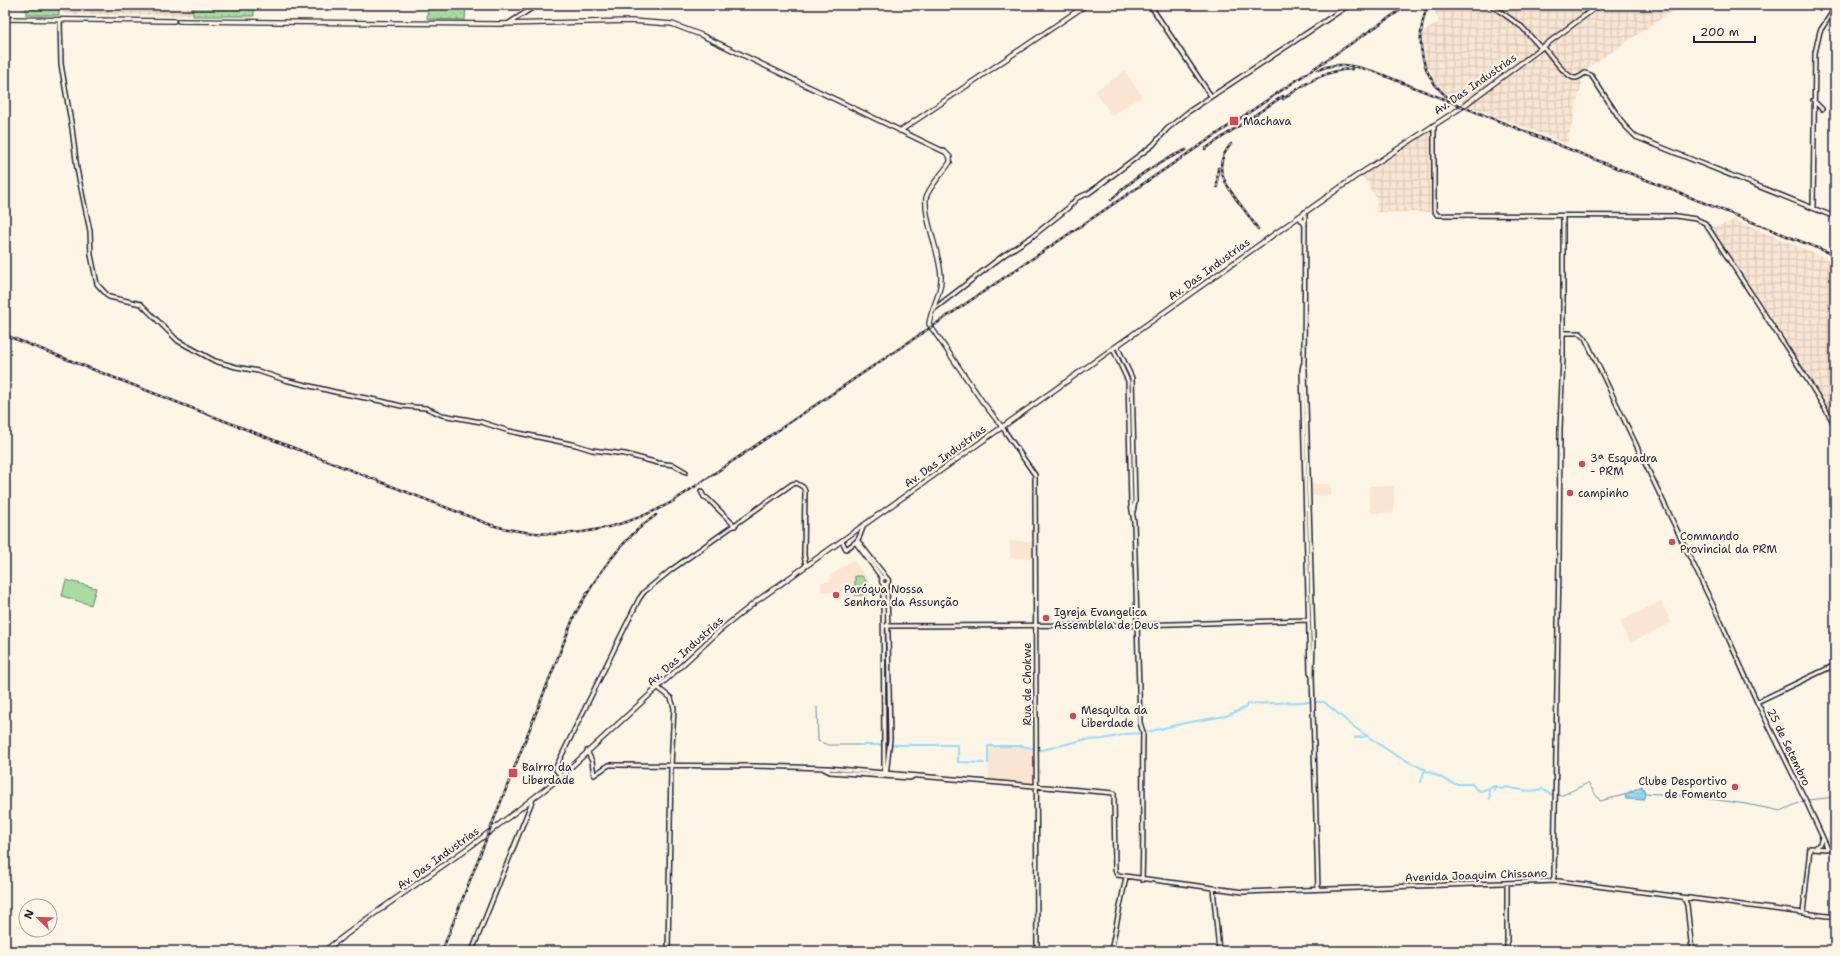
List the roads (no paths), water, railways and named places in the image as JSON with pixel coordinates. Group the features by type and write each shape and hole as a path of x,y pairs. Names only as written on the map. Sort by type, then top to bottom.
{"main road":[{"path":"900,131 1086,5"},
{"name":"Av. Das Industrias","path":"324,951 475,843 561,776 722,628 806,566 1305,212 1379,160 1462,107 1598,5"},
{"path":"5,19 174,21"},
{"path":"179,21 509,23 631,21 672,24 701,35 945,152 950,157 949,164 926,197 928,216 938,255 941,276 940,286 929,324 982,401 1002,427"}],"street":[{"path":"509,23 537,5"},
{"path":"1150,5 1210,96"},
{"path":"934,309 1004,254 1033,236 1068,208 1077,198 1089,193 1153,145 1167,129 1210,96 1349,5"},
{"path":"1491,5 1522,27 1573,78 1577,78 1585,73 1591,75 1624,124 1636,137 1835,217"},
{"path":"1813,208 1813,100 1815,53 1820,31 1834,10 1831,5"},
{"path":"60,20 61,64 77,169 90,231 91,255 97,284 109,297 141,304 178,340 215,361 335,392 401,406 426,408 442,415 481,422 505,430 570,443 592,450 625,454 658,463 674,465 686,472"},
{"path":"174,21 179,21"},
{"path":"1813,100 1822,109"},
{"path":"1434,125 1435,214 1676,216 1696,219 1705,223 1805,376 1835,425"},
{"path":"1305,212 1304,365 1306,382 1310,616 1318,889"},
{"path":"1552,881 1554,877 1559,615 1563,216"},
{"path":"1299,217 1305,225"},
{"name":"25 de Setembro","path":"1563,333 1580,333 1583,335 1822,836"},
{"path":"1117,346 1132,378 1132,477"},
{"path":"1113,349 1128,380 1132,477 1135,508 1133,512 1140,723 1143,733 1142,786 1144,838 1142,880"},
{"name":"Rua de Chokwe","path":"1002,427 1035,475 1038,951"},
{"path":"561,776 556,770 556,767 641,595 671,570 735,526 792,484 796,483 803,487 804,492 804,555 806,566"},
{"path":"701,491 704,497 707,498 735,526"},
{"path":"842,541 846,549 857,542 863,527"},
{"path":"857,542 884,578 889,581 885,584"},
{"path":"884,578 882,582 885,584 884,770 886,775"},
{"path":"1310,616 1311,640"},
{"path":"885,626 1137,625 1309,620"},
{"path":"885,626 890,739 888,748 888,769 886,775"},
{"path":"1757,702 1835,665"},
{"path":"657,687 671,698 674,708 671,766 668,951"},
{"path":"587,751 592,761 594,775 609,765 777,766 1037,787"},
{"name":"Avenida Joaquim Chissano","path":"1037,787 1115,793 1115,870 1117,875 1142,880 1243,892 1558,881 1835,917"},
{"path":"472,951 534,797"},
{"path":"1815,848 1820,844 1822,836"},
{"path":"1803,913 1810,848 1828,849 1822,836"},
{"path":"1554,863 1558,881"},
{"path":"1111,951 1126,877"},
{"path":"1506,883 1507,951"},
{"path":"1213,888 1219,951"},
{"path":"1684,898 1687,905 1692,951"},
{"path":"1687,905 1690,899"}],"water":[{"path":"1642,786 1645,792 1644,800 1626,799 1625,794"}],"waterway":[{"path":"1246,707 1247,704 1324,702 1354,727 1395,755 1454,784 1472,784 1476,789 1481,791 1495,786 1502,789 1505,787 1528,791 1542,789 1552,795"},
{"path":"817,707 818,741 828,745 860,745"},
{"path":"988,763 988,746 1022,746 1042,750 1083,740 1104,739 1126,734 1143,733 1185,723 1226,716 1245,708"},
{"path":"1355,738 1368,736"},
{"path":"860,745 958,745 958,762 984,763"},
{"path":"1421,782 1425,769"},
{"path":"1556,796 1563,795 1588,783 1600,801 1624,795"},
{"path":"1494,790 1495,787 1497,787"},
{"path":"1489,789 1490,799"},
{"path":"1644,793 1689,796 1746,804 1781,811 1805,800"},
{"path":"1808,800 1835,797"}],"railway":[{"path":"5,335 491,525 538,533 561,534 607,528 650,513 672,502 1408,5"},
{"path":"1428,5 1421,31 1422,56 1426,69 1432,80 1450,99"},
{"path":"1318,70 1325,67 1346,65 1373,71 1835,255"},
{"path":"1283,99 1307,83 1324,75 1332,72 1352,69"},
{"path":"1205,149 1283,96"},
{"path":"1231,144 1222,159 1222,172 1231,192 1258,229"},
{"path":"1111,200 1146,172 1165,160 1186,150"},
{"path":"1217,187 1218,168"},
{"path":"442,951 575,614 610,560 632,535 656,515"}],"place":[{"name":"Machava","path":"1234,121"},
{"name":"3ª Esquadra - PRM","path":"1582,464"},
{"name":"campinho","path":"1570,493"},
{"name":"Commando Provincial da PRM","path":"1672,542"},
{"name":"Paróqua Nossa Senhora da Assunção","path":"836,595"},
{"name":"Igreja Evangelica Assembleia de Deus","path":"1046,618"},
{"name":"Mesquita da Liberdade","path":"1073,716"},
{"name":"Bairro da Liberdade","path":"513,773"},
{"name":"Clube Desportivo de Fomento","path":"1735,787"}]}
